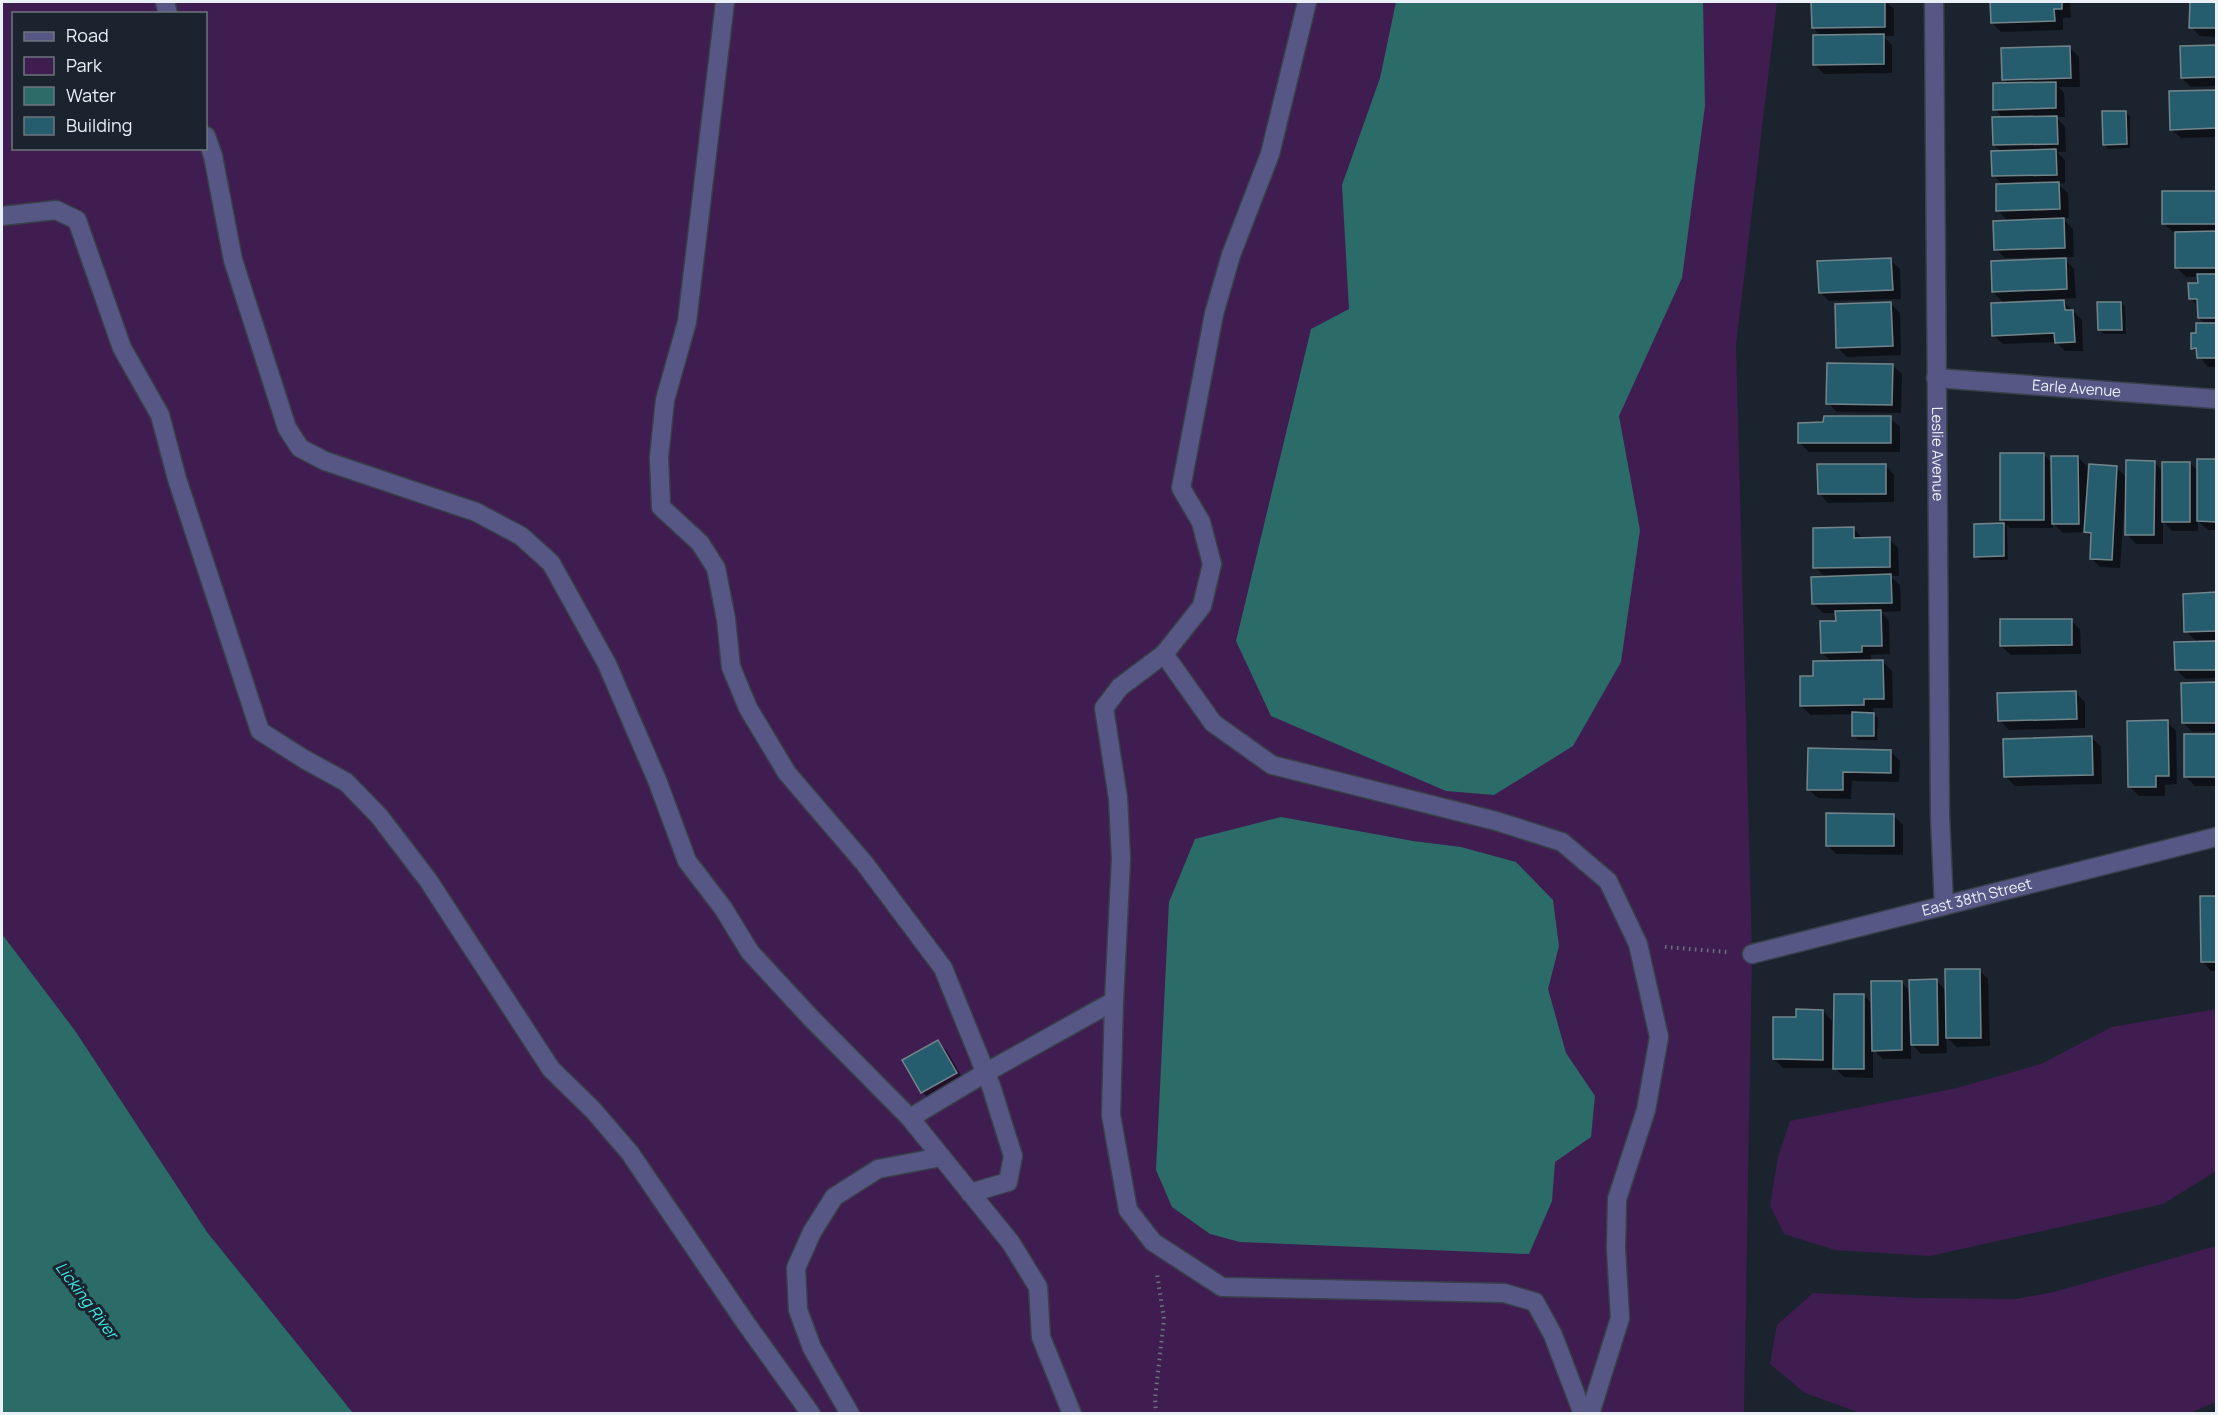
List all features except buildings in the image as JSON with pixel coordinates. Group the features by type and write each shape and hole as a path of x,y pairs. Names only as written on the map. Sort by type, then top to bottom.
{"street":[{"path":"725,2 687,322 665,400 659,457 661,507 700,543 716,568 726,619 731,667 748,708 787,773 865,864 943,968 986,1073 1013,1156 1008,1182 970,1192"},
{"path":"1307,2 1270,154 1231,255 1214,314 1181,488 1201,522 1212,564 1202,606 1164,654 1120,687 1104,708 1118,798 1121,859 1111,1115 1128,1210 1153,1242 1222,1287 1503,1293 1535,1302 1553,1335 1583,1413"},
{"name":"Leslie Avenue","path":"1934,2 1940,816 1944,906"},
{"path":"207,139 213,156 233,260 287,428 300,448 325,461 476,512 521,536 551,563 607,664 657,780 687,861 723,908 750,952 811,1018 910,1118 1011,1242 1038,1287 1041,1337 1072,1413"},
{"path":"2,216 56,210 77,220 122,348 160,415 177,479 260,731 346,782 379,816 428,880 551,1069 593,1110 630,1153 745,1322 812,1413"},
{"name":"Earle Avenue","path":"1936,378 2217,399"},
{"path":"1164,654 1213,723 1272,765 1496,821 1562,842 1608,881 1638,944 1659,1037 1646,1110 1617,1198 1616,1249 1620,1318 1590,1413"},
{"name":"East 38th Street","path":"1752,954 2210,839"},
{"path":"910,1118 1114,1001"},
{"path":"850,1413 812,1348 798,1310 796,1268 812,1232 834,1197 879,1169 941,1157"}],"path":[{"path":"1638,944 1752,954"},
{"path":"1153,1242 1164,1319 1155,1399 1156,1413"}],"green space":[{"path":"2,2 1777,2 1736,345 1752,954 1744,1413 353,1413 207,1232 76,1032 2,934"},
{"path":"2216,1009 2216,1171 2163,1204 1930,1256 1835,1250 1784,1234 1770,1206 1778,1157 1790,1121 1957,1088 2041,1064 2112,1027"},
{"path":"2216,1246 2216,1402 2190,1413 1860,1413 1805,1393 1770,1364 1777,1325 1813,1293 1917,1298 2016,1299 2054,1292"}],"water":[{"path":"1396,2 1703,2 1705,106 1682,278 1619,416 1640,530 1621,662 1573,746 1494,795 1446,791 1271,716 1236,641 1311,329 1349,309 1342,185 1380,78"},
{"path":"1281,817 1413,841 1461,847 1516,862 1553,900 1559,946 1548,989 1566,1053 1595,1096 1591,1137 1555,1162 1552,1201 1529,1254 1240,1242 1210,1234 1172,1207 1156,1170 1169,902 1195,839"},
{"name":"Licking River","path":"2,934 76,1032 207,1232 353,1413 2,1413"}]}
